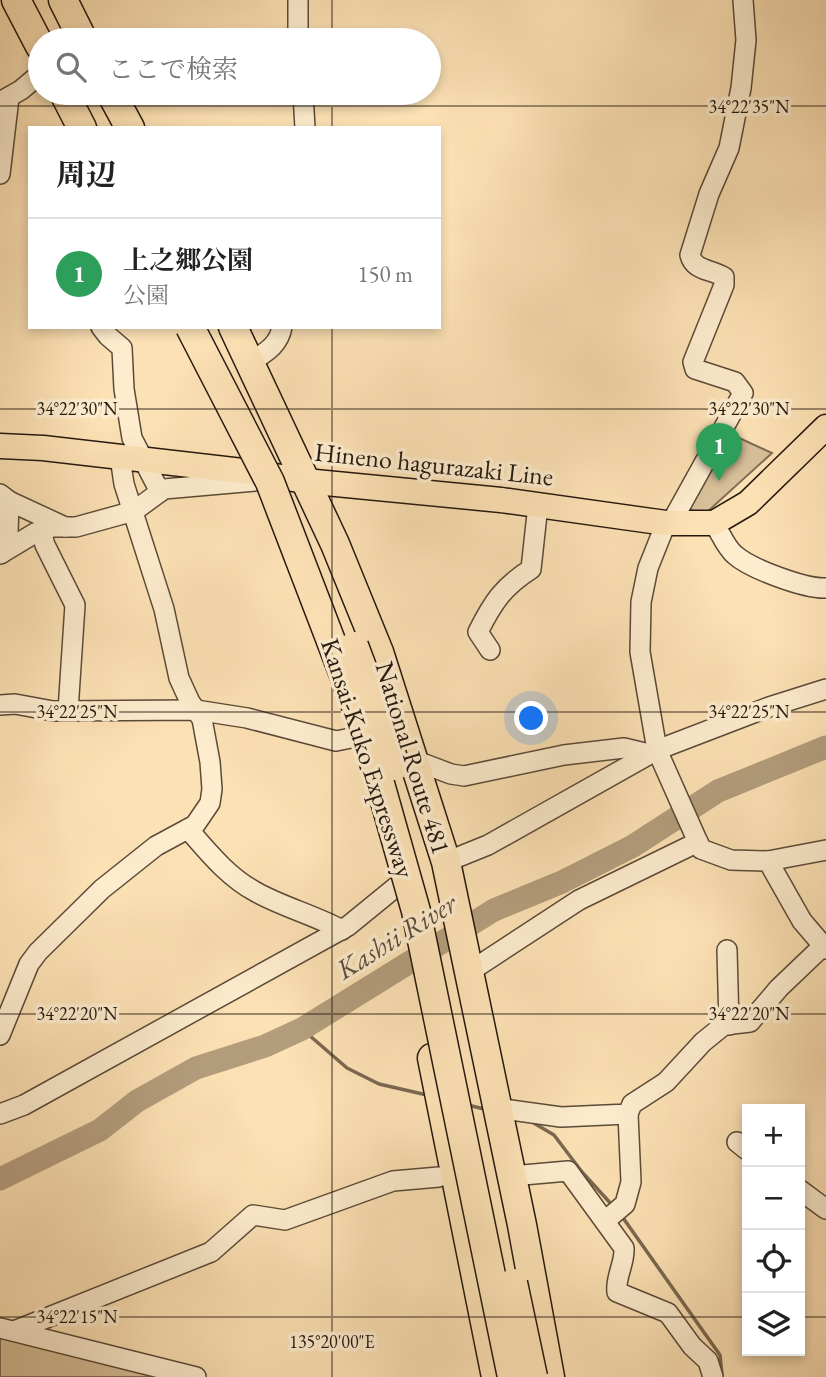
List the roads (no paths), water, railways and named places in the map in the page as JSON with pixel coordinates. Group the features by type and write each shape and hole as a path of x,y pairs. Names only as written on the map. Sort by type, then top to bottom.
{"highway":[{"path":"16,0 31,28"},
{"path":"28,0 42,28"},
{"path":"49,0 63,28"},
{"path":"63,0 77,28"},
{"path":"70,105 81,126"},
{"path":"81,105 91,126"},
{"path":"101,105 111,126"},
{"path":"118,105 129,126"},
{"name":"National Route 481","path":"183,329 300,578 356,737 397,886 496,1377"},
{"name":"Kansai-Kuko Expressway","path":"191,329 270,482 368,740 416,911 512,1377"},
{"name":"Kansai-Kuko Expressway","path":"212,329 324,564 383,723 419,851 453,996 533,1377"},
{"name":"National Route 481","path":"234,329 335,544 379,652 446,862 498,1108 550,1377"}],"main road":[{"path":"714,523 748,503 826,427"},
{"name":"Hineno hagurazaki Line","path":"0,446 132,458 253,476 538,505 668,523 714,523"}],"street":[{"path":"298,0 298,28"},
{"path":"743,0 746,40 741,88 729,148 709,194 690,255 692,263 697,267 714,271 723,277 723,285 693,362 695,369 735,382 743,393 668,523 648,568 641,602 640,652 653,752 701,849 732,860 768,861 826,850"},
{"path":"0,174 4,100 28,83"},
{"path":"304,105 305,126"},
{"path":"0,1035 4,1013 38,952 102,889 156,846 195,825 210,803 212,789 202,719 179,678 164,609 124,484 132,458 132,438 124,389 122,348 103,329"},
{"path":"251,362 280,339 282,329"},
{"path":"132,458 160,492"},
{"path":"1,553 18,541 52,527 76,527 134,511 164,489 253,476"},
{"path":"5,498 66,527"},
{"path":"1,553 8,534 5,498"},
{"path":"490,650 478,632 493,602 511,582 531,569 538,505"},
{"path":"714,523 734,554 772,574 816,588 826,588"},
{"path":"41,531 75,605 68,711"},
{"path":"446,862 488,845 653,752 768,707 826,690"},
{"path":"0,705 15,704 53,711 196,710 247,718 336,741 356,737"},
{"path":"414,760 464,776 564,755 624,748 653,752"},
{"path":"188,829 226,870 246,886 342,930"},
{"path":"469,972 579,900 698,842"},
{"path":"605,1221 625,1204 631,1182 628,1114 632,1104 666,1082 703,1042 729,1025 750,1021 779,988 825,947 802,921 768,861"},
{"path":"0,1114 24,1105 342,930 397,886"},
{"path":"727,950 729,1025"},
{"path":"498,1108 561,1117 628,1114"},
{"path":"523,1175 568,1171 624,1248 625,1259 616,1284 617,1292 668,1313 692,1346 708,1362 713,1377"},
{"path":"7,1330 211,1252 253,1215 285,1220 393,1181 439,1177"},
{"path":"805,1194 826,1209"},
{"path":"7,1330 196,1377"}],"waterway":[{"name":"Kashii River","path":"0,1179 100,1130 137,1101 196,1068 265,1046 302,1029 494,910 562,882 633,846 718,791 826,747"},
{"path":"302,1029 347,1068 379,1084 427,1095"},
{"path":"468,1105 488,1110"},
{"path":"532,1122 554,1135 582,1172 613,1206"},
{"path":"621,1215 720,1355 722,1375"}],"place":[{"name":"上之郷公園","path":"719,481"}]}
